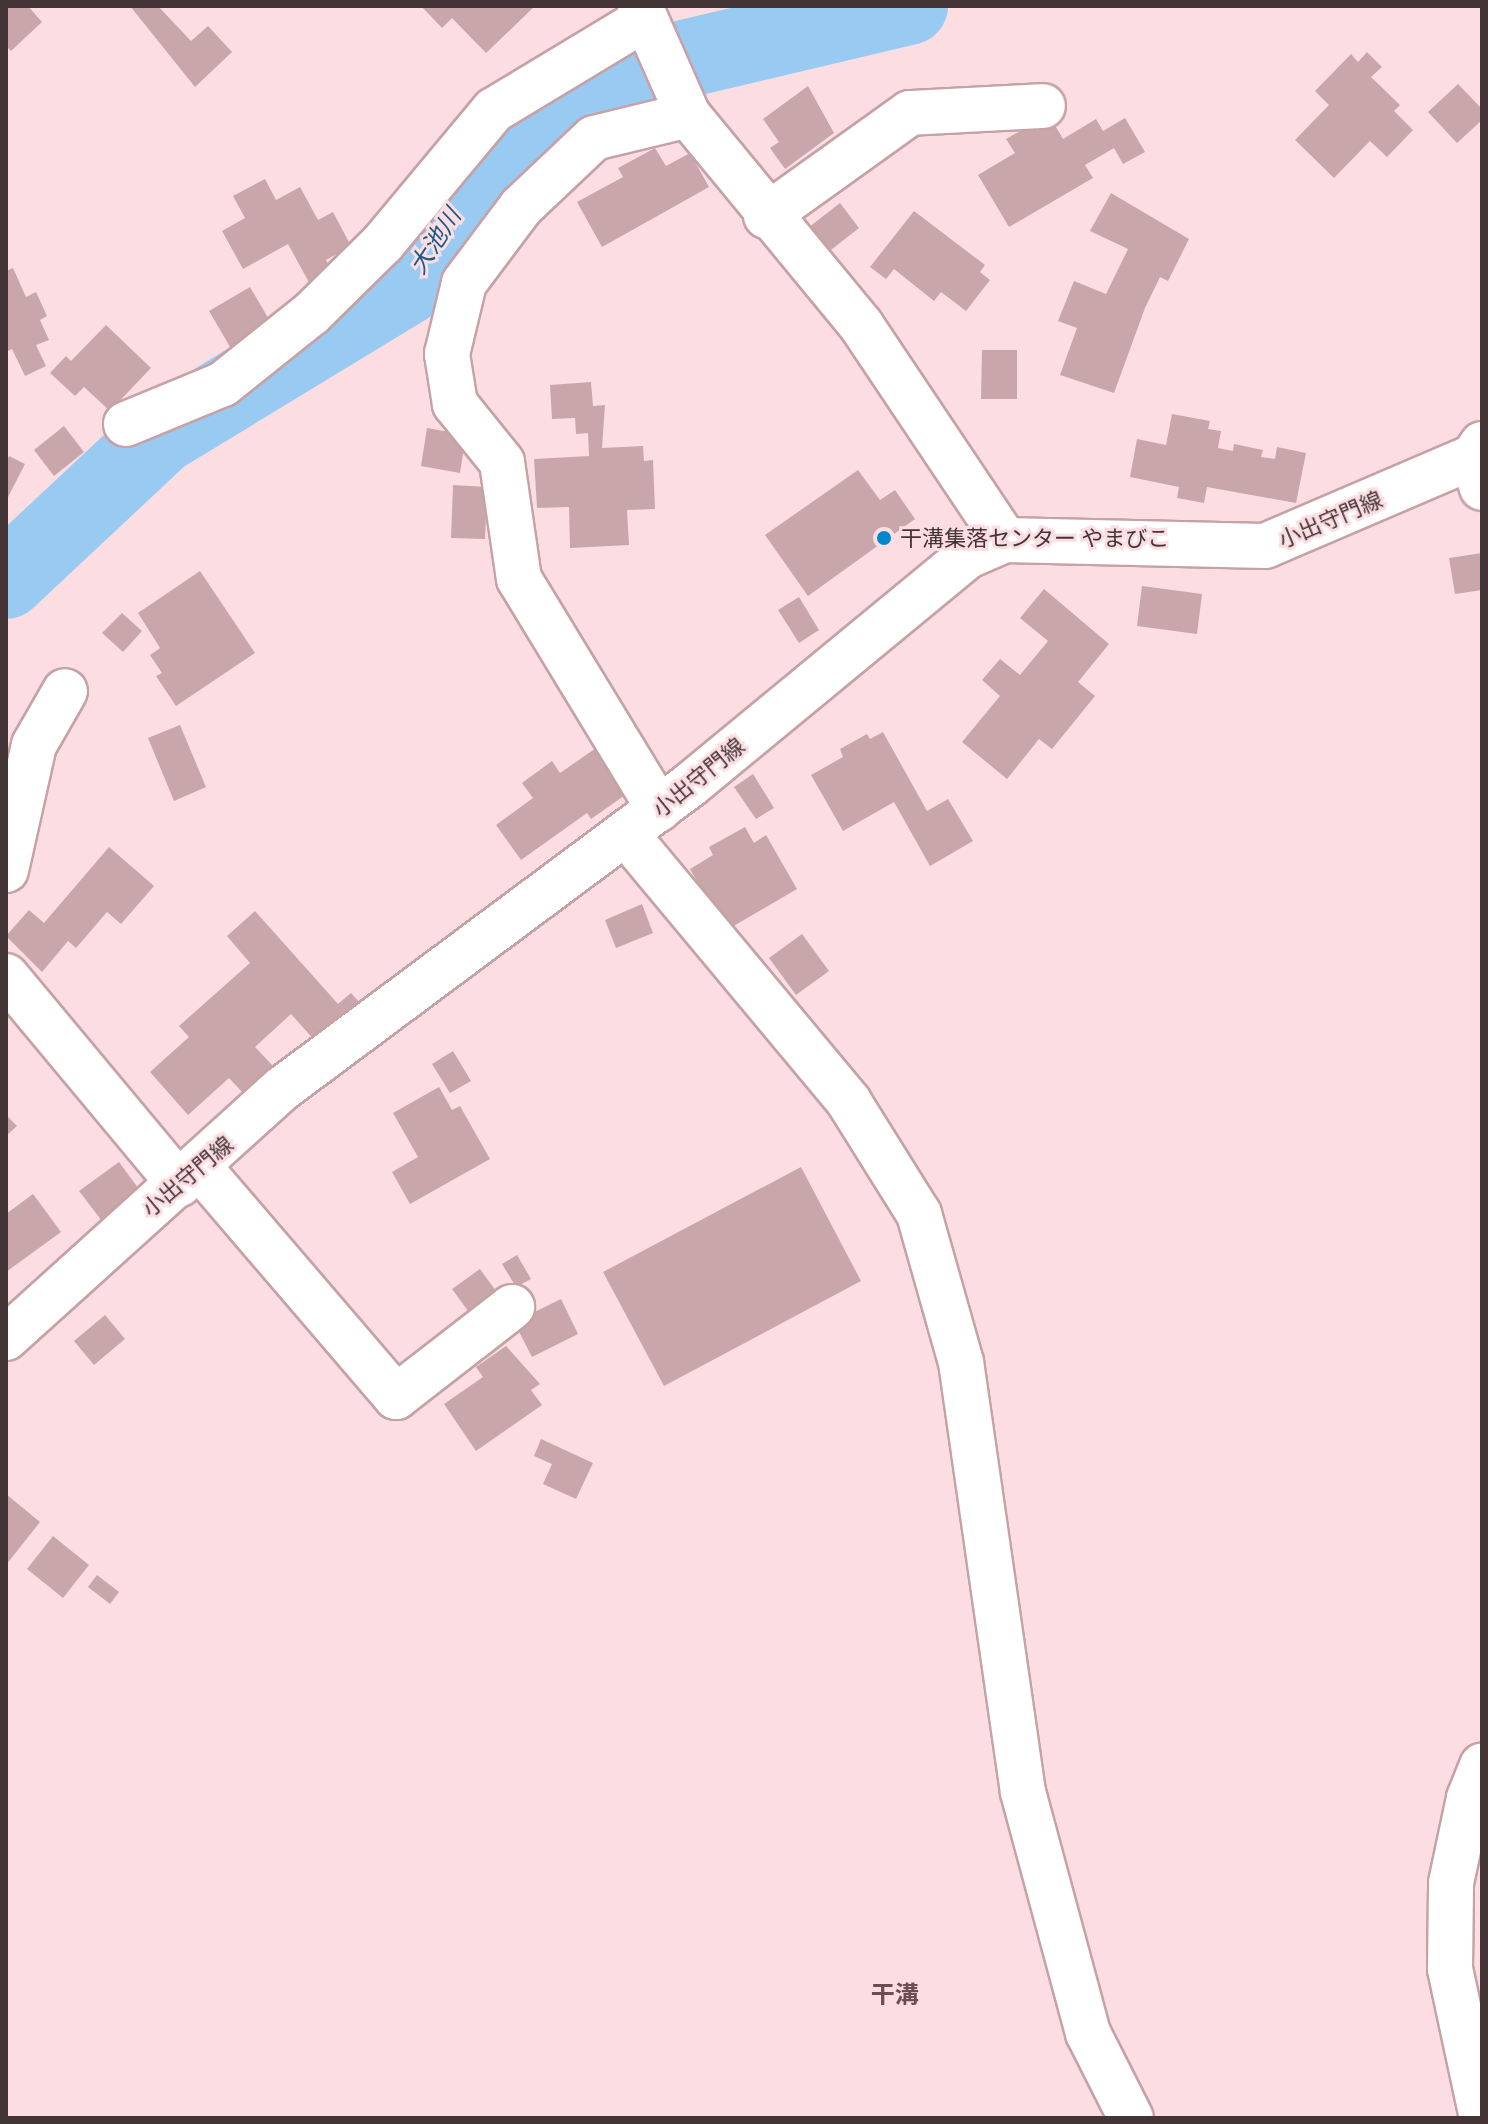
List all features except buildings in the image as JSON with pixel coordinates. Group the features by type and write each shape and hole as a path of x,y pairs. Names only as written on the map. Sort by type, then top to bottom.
{"street":[{"path":"126,424 223,384 312,313 383,243 494,110 642,13 688,115 766,216 861,325 1005,540"},
{"path":"766,216 910,113 1043,106"},
{"path":"688,115 594,138 521,207 464,283 447,354 455,404 502,462 519,579 642,821 849,1102 919,1214 961,1362 1023,1792 1088,2033 1131,2118"},
{"name":"小出守門線","path":"6,1338 283,1088 642,821 968,556 1005,540 1265,546 1479,463"},
{"path":"6,870 34,745 65,691"},
{"path":"6,976 396,1397 512,1307"},
{"path":"1482,1765 1469,1798 1451,1883 1450,1969 1482,2118"}],"waterway":[{"name":"大池川","path":"6,580 161,435 406,286 463,198 587,82 909,6"}],"place":[{"name":"干溝集落センター やまびこ","path":"884,538"}],"district":[{"name":"干溝","path":"895,1995"}]}
